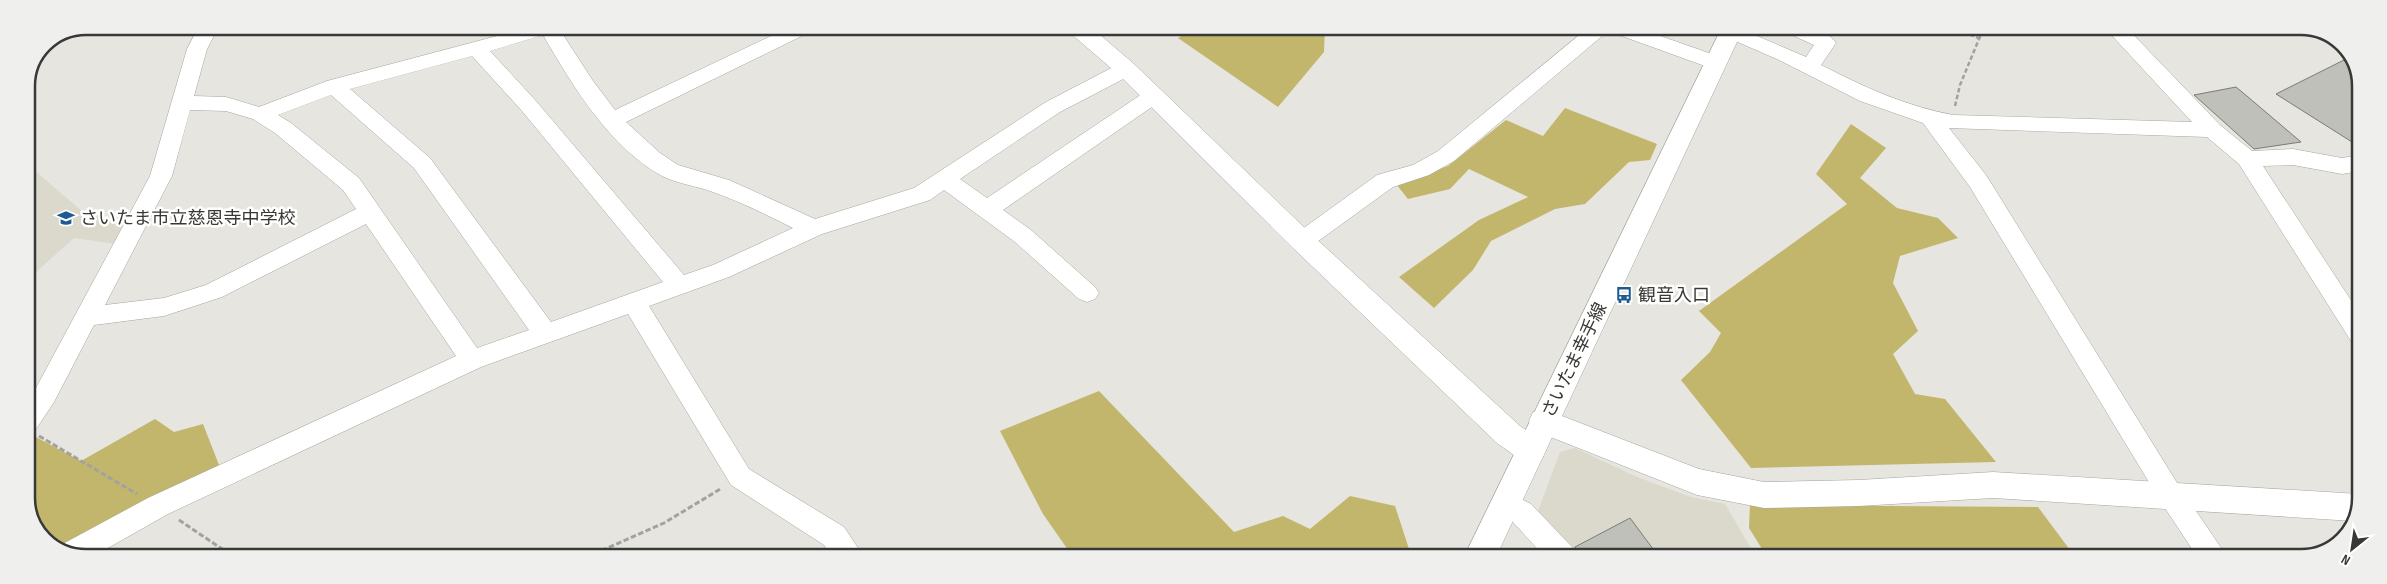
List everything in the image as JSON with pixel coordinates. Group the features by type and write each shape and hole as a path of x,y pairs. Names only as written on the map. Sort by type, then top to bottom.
{"street":[{"path":"35,418 45,395 161,176 197,48 204,35"},
{"path":"260,114 334,86 402,66 523,35"},
{"path":"552,35 612,120 646,154 670,170 722,187 814,228"},
{"path":"612,120 788,35"},
{"path":"1086,35 1126,69 1302,241 1509,435 1531,450"},
{"path":"1302,241 1385,182 1421,170 1446,156 1591,35"},
{"path":"1637,35 1716,63"},
{"name":"さいたま幸手線","path":"1484,549 1730,35"},
{"path":"1743,35 1810,66 1872,99 1942,121 2212,130"},
{"path":"1808,35 1826,43 1810,66"},
{"path":"2122,35 2212,130 2247,159 2352,322"},
{"path":"476,48 528,106 678,285"},
{"path":"80,548 158,506 472,360 721,271 814,228 922,194 1032,120 1126,69"},
{"path":"334,86 422,164 545,333"},
{"path":"986,210 1071,149 1152,96"},
{"path":"183,103 226,104 260,114 283,128 350,184 472,360"},
{"path":"1942,121 2170,494 2208,549"},
{"path":"2247,159 2294,157 2342,166 2352,164"},
{"path":"945,180 1022,236 1087,293"},
{"path":"88,316 164,307 214,291 370,212"},
{"path":"633,301 740,477 834,536 844,549"},
{"path":"1544,421 1697,482 1764,495 1859,493 1993,485 2170,494 2351,507"},
{"path":"1505,503 1521,512 1556,549"}],"path":[{"path":"1971,35 1981,39"},
{"path":"1942,121 1982,35"},
{"path":"35,429 158,506 222,549"},
{"path":"605,549 664,523 740,477"}],"shaded area":[{"path":"1183,35 1325,35 1324,52 1278,107 1178,38"},
{"path":"1565,108 1657,144 1650,160 1629,162 1585,204 1555,209 1491,241 1473,270 1434,308 1399,277 1479,220 1528,197 1469,169 1450,189 1408,199 1396,184 1448,166 1506,120 1543,136"},
{"path":"1851,124 1886,148 1860,178 1897,208 1938,218 1958,238 1900,256 1893,283 1918,331 1893,354 1915,394 1945,399 1996,462 1751,468 1681,380 1710,352 1721,333 1699,311 1847,204 1816,174"},
{"name":"さいたま市立慈恩寺中学校","path":"35,171 84,213 127,223 116,244 74,238 35,273"},
{"path":"1099,391 1234,532 1283,516 1310,529 1350,496 1395,506 1409,549 1067,549 1043,514 1000,431"},
{"path":"155,419 174,432 203,424 219,465 64,543 55,538 44,526 36,508 35,437 81,461"},
{"path":"1575,448 1637,477 1691,497 1725,504 1751,549 1566,549 1536,517 1560,452"},
{"path":"1750,505 2038,507 2069,549 1762,549 1749,528"}],"building":[{"path":"2344,60 2352,83 2352,142 2276,94"},
{"path":"2236,87 2301,142 2254,149 2194,95"},
{"path":"1630,518 1653,549 1576,549 1575,547"}],"place":[{"name":"さいたま市立慈恩寺中学校","path":"66,218"},
{"name":"観音入口","path":"1624,295"}]}
